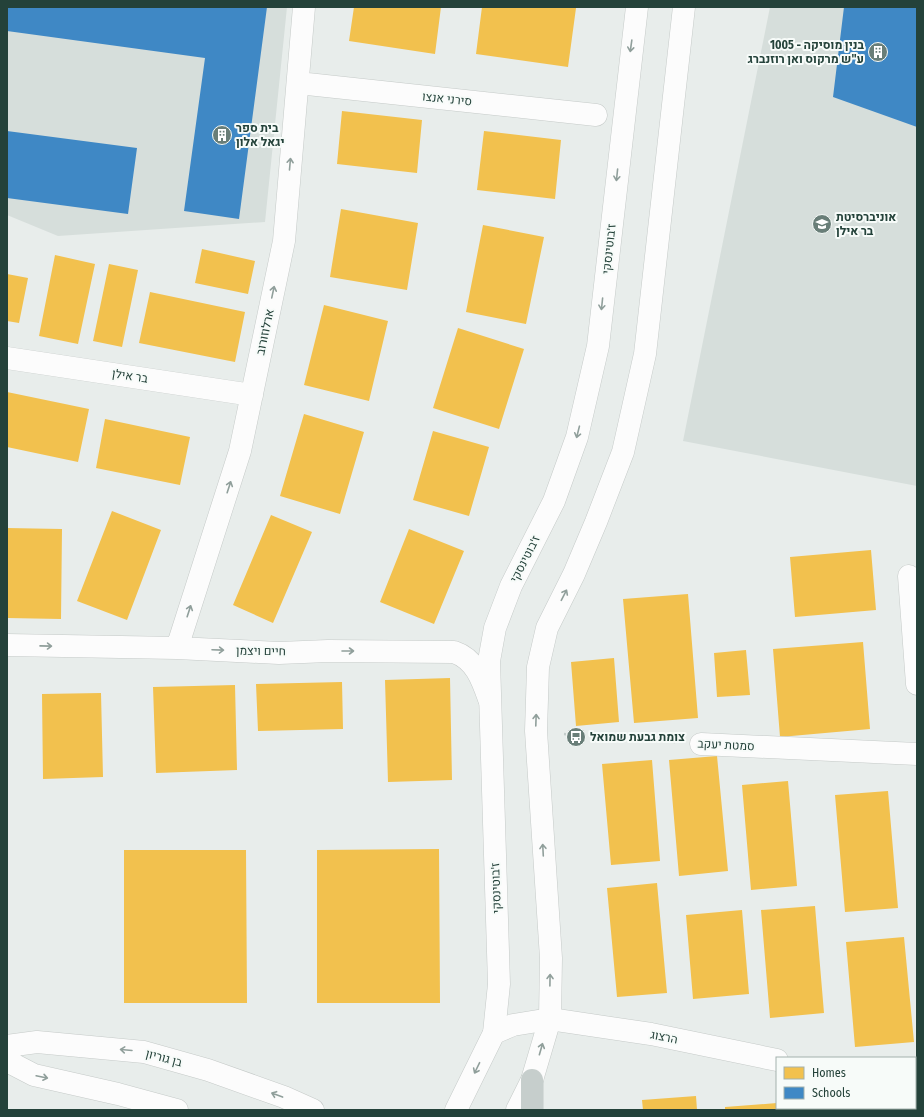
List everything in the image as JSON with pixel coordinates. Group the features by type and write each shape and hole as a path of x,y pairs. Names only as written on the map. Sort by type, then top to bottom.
{"highway":[{"path":"532,1080 532,1110"}],"street":[{"name":"ארלוזורוב","path":"177,648 240,451 284,241 304,7"},
{"name":"ז'בוטינסקי","path":"456,1109 494,1033 499,984 489,661 495,628 511,586 554,501 577,437 598,346 637,7"},
{"path":"517,1110 532,1080 550,1019 551,958 536,732 538,667 547,628 588,542 623,452 645,354 684,7"},
{"name":"סירני אנצו","path":"298,83 596,115"},
{"name":"בר אילן","path":"7,358 252,395"},
{"path":"909,576 917,684"},
{"name":"חיים ויצמן","path":"7,645 177,648 279,653 328,651 454,652 463,655 472,662 489,699"},
{"name":"סמטת יעקב","path":"701,744 917,754"},
{"name":"הרצוג","path":"494,1033 514,1025 550,1019 651,1034 776,1060"},
{"name":"בן גוריון","path":"7,1046 38,1042 144,1052 208,1070 284,1097 313,1110"},
{"path":"7,1062 34,1076 118,1094 177,1110"}],"path":[{"name":"סמטת יעקב","path":"536,732 701,744"}],"shaded area":[{"path":"7,7 287,7 265,222 58,236 7,215"},
{"name":"אוניברסיטת בר אילן","path":"770,7 917,7 917,486 683,441"}],"building: Homes":[{"path":"354,7 441,7 435,54 349,41"},
{"path":"482,7 576,8 568,67 476,54"},
{"path":"342,111 422,120 417,173 337,164"},
{"path":"484,131 561,140 555,199 477,190"},
{"path":"341,209 418,223 407,290 330,277"},
{"path":"483,225 544,237 526,324 466,312"},
{"path":"202,249 255,261 248,294 195,283"},
{"path":"55,255 95,264 78,344 39,336"},
{"path":"109,264 138,270 122,347 93,341"},
{"path":"7,274 28,278 19,323 7,321"},
{"path":"150,292 245,312 235,362 139,343"},
{"path":"324,305 388,321 369,401 304,385"},
{"path":"458,328 524,349 499,429 433,408"},
{"path":"7,392 89,409 78,462 7,447"},
{"path":"304,414 364,432 340,514 280,496"},
{"path":"105,419 190,437 180,485 96,468"},
{"path":"433,431 489,447 469,516 413,500"},
{"path":"112,511 161,530 127,620 77,601"},
{"path":"271,515 312,532 273,623 233,605"},
{"path":"7,528 62,529 61,619 7,618"},
{"path":"409,529 464,551 434,624 380,602"},
{"path":"871,550 876,610 795,617 790,557"},
{"path":"688,594 698,718 634,723 623,599"},
{"path":"863,642 870,729 780,737 773,649"},
{"path":"746,650 750,695 717,697 714,653"},
{"path":"614,658 619,722 576,726 571,662"},
{"path":"450,678 452,780 388,782 385,680"},
{"path":"342,682 343,729 258,731 256,684"},
{"path":"235,685 237,770 156,773 153,687"},
{"path":"101,693 103,777 43,779 42,694"},
{"path":"717,756 728,871 679,876 669,760"},
{"path":"652,760 660,861 611,865 602,764"},
{"path":"788,781 797,886 751,890 742,785"},
{"path":"888,791 898,908 845,912 835,795"},
{"path":"439,849 440,1003 317,1003 317,850"},
{"path":"124,850 246,850 247,1003 124,1003"},
{"path":"657,883 667,993 617,997 607,888"},
{"path":"815,906 824,1013 770,1018 761,910"},
{"path":"742,910 749,994 693,999 686,915"},
{"path":"904,937 914,1042 855,1047 846,942"},
{"path":"696,1096 697,1110 643,1110 642,1100"},
{"path":"776,1103 777,1110 725,1110 725,1107"},
{"path":"821,1109 846,1109 846,1110"}],"building: Schools":[{"name":"בית ספר יגאל אלון","path":"7,7 267,7 239,219 184,211 205,58 7,31"},
{"name":"1005 - בנין מוסיקה ע\"ש מרקוס ואן רוזנברג","path":"844,7 917,7 917,127 833,97"},
{"path":"7,131 137,148 128,214 7,198"}],"place":[{"name":"1005 - בנין מוסיקה ע\"ש מרקוס ואן רוזנברג","path":"878,52"},
{"name":"בית ספר יגאל אלון","path":"222,135"},
{"name":"אוניברסיטת בר אילן","path":"822,224"},
{"name":"צומת גבעת שמואל","path":"576,737"}]}
